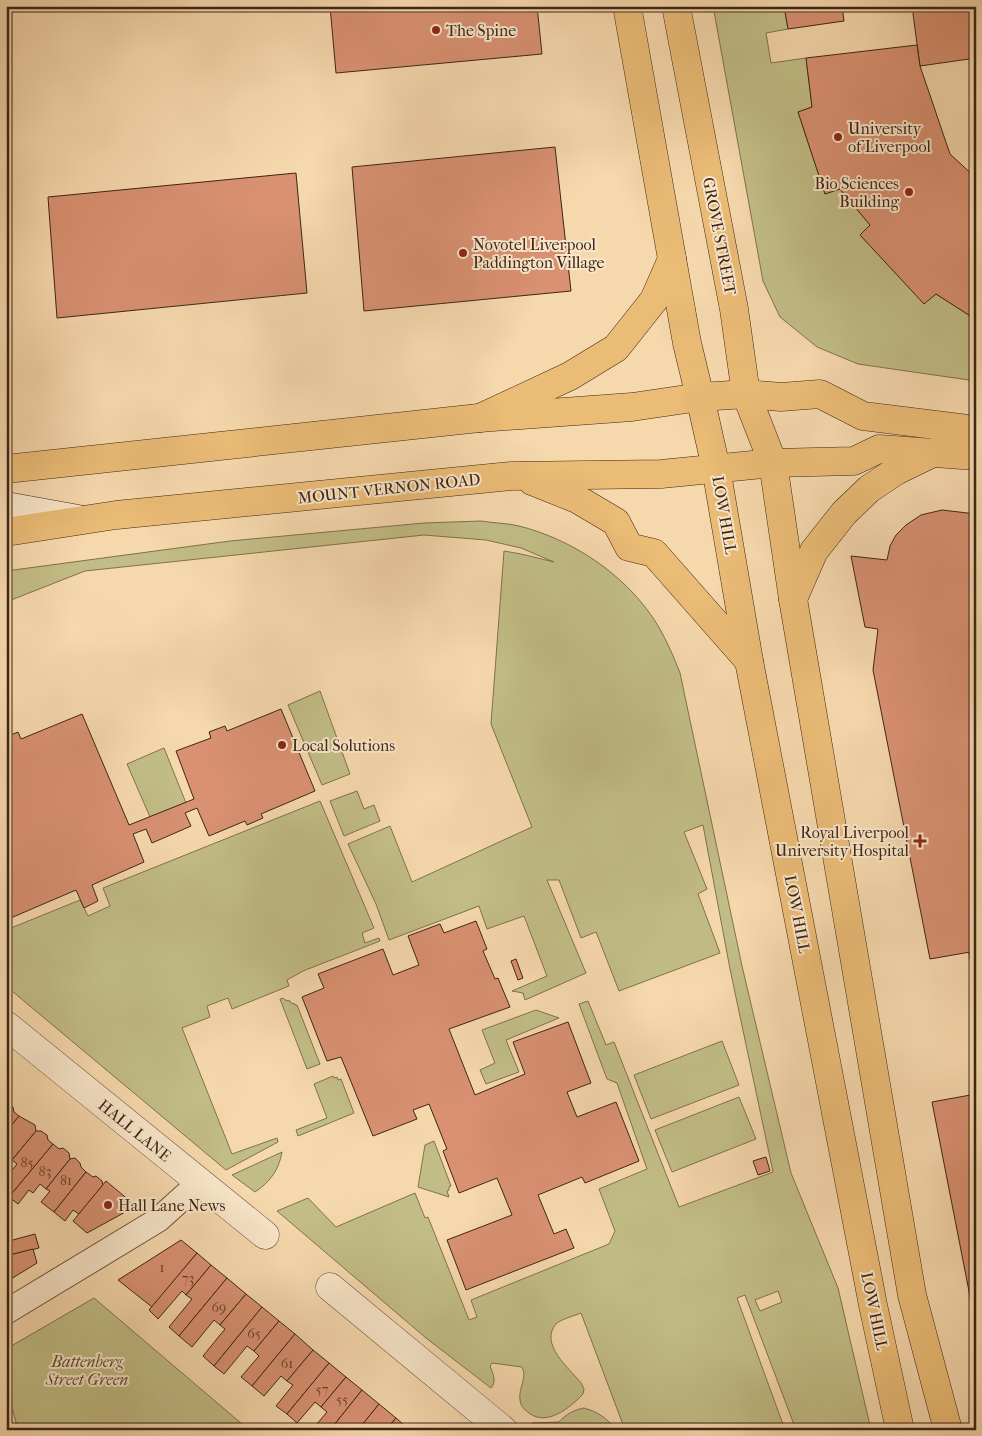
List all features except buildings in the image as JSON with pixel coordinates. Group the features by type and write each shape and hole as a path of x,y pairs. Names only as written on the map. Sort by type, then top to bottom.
{"main road":[{"path":"627,6 687,343 700,397"},
{"name":"GROVE STREET","path":"676,6 734,309 746,394 774,463"},
{"path":"479,418 570,376 616,348 654,300 672,259"},
{"path":"6,469 479,418 632,407 700,397 746,394 781,397 820,394 863,416 976,430"},
{"name":"LOW HILL","path":"700,397 716,468 749,661 873,1304 900,1430"},
{"name":"MOUNT VERNON ROAD","path":"6,532 116,515 511,476 661,474 774,463 854,461 880,449 976,456"},
{"path":"794,599 814,551 844,513 868,489 896,471 935,452"},
{"path":"774,463 794,599 912,1295 948,1430"},
{"path":"511,476 543,485 577,499 616,522 629,547 654,553 749,661"}],"street":[{"path":"6,506 87,520"},
{"name":"HALL LANE","path":"6,1025 264,1235"},
{"path":"6,1312 158,1220 199,1182"},
{"path":"330,1287 493,1428"}],"green space":[{"path":"713,6 784,6 788,29 766,33 771,63 806,58 812,107 798,112 825,194 840,189 870,225 860,235 924,303 936,294 975,319 970,333 976,335 976,381 858,364 817,347 780,317 763,281"},
{"path":"481,521 505,524 519,526 558,540 594,560 627,586 653,618 665,638 680,673 742,966 791,1173 838,1288 871,1430 796,1430 745,1295 737,1298 785,1430 625,1430 581,1313 558,1322 552,1332 551,1340 553,1348 563,1363 581,1383 584,1389 583,1394 558,1414 551,1417 536,1417 524,1409 520,1402 524,1375 522,1367 492,1363 490,1366 494,1380 491,1388 426,1338 277,1211 308,1198 336,1227 415,1193 425,1218 428,1217 469,1320 477,1317 471,1300 609,1244 615,1231 599,1189 647,1169 617,1083 607,1079 579,1004 588,1001 606,1045 614,1042 679,1207 773,1172 730,969 703,825 684,832 707,889 698,894 720,953 619,991 596,932 581,938 559,880 547,880 586,973 525,1000 523,993 512,991 547,976 524,916 487,929 479,906 389,940 376,904 348,844 390,826 412,882 532,827 491,724 504,551 554,562 521,548 486,540 424,535 85,571 6,602 6,571 230,541 424,523","holes":["778,1291 782,1302 760,1311 755,1300"]},
{"path":"320,691 350,774 322,785 288,705"},
{"path":"164,748 186,803 150,817 127,764"},
{"path":"357,791 364,809 374,805 380,821 344,836 330,801"},
{"path":"320,801 374,928 362,933 365,943 379,938 380,941 303,971 287,980 289,986 232,1009 228,998 207,1006 210,1017 182,1028 232,1154 277,1138 278,1142 226,1170 6,986 6,930 80,900 88,916 110,906 103,888"},
{"path":"283,998 297,1005 320,1064 307,1069 280,999"},
{"path":"536,1010 559,1018 506,1040 519,1072 486,1084 480,1070 495,1063 482,1030"},
{"path":"722,1041 739,1085 651,1119 634,1075"},
{"path":"333,1076 334,1078 337,1077 338,1080 341,1079 354,1113 298,1136 296,1130 327,1118 314,1084"},
{"path":"739,1097 756,1139 672,1172 655,1130"},
{"path":"434,1141 451,1186 447,1191 449,1197 418,1187 425,1145"},
{"path":"282,1152 279,1164 273,1175 255,1192 232,1175"},
{"name":"Battenberg Street Green","path":"94,1298 249,1430 18,1430 6,1385 6,1349"},
{"path":"584,1408 602,1416 616,1430 540,1430 532,1423 559,1422 570,1413"}],"place":[{"name":"The Spine","path":"436,30"},
{"name":"University of Liverpool","path":"838,137"},
{"name":"Bio Sciences Building","path":"909,192"},
{"name":"Novotel Liverpool Paddington Village","path":"463,253"},
{"name":"Local Solutions","path":"282,745"},
{"name":"Royal Liverpool University Hospital","path":"920,841"},
{"name":"Hall Lane News","path":"108,1205"}]}
